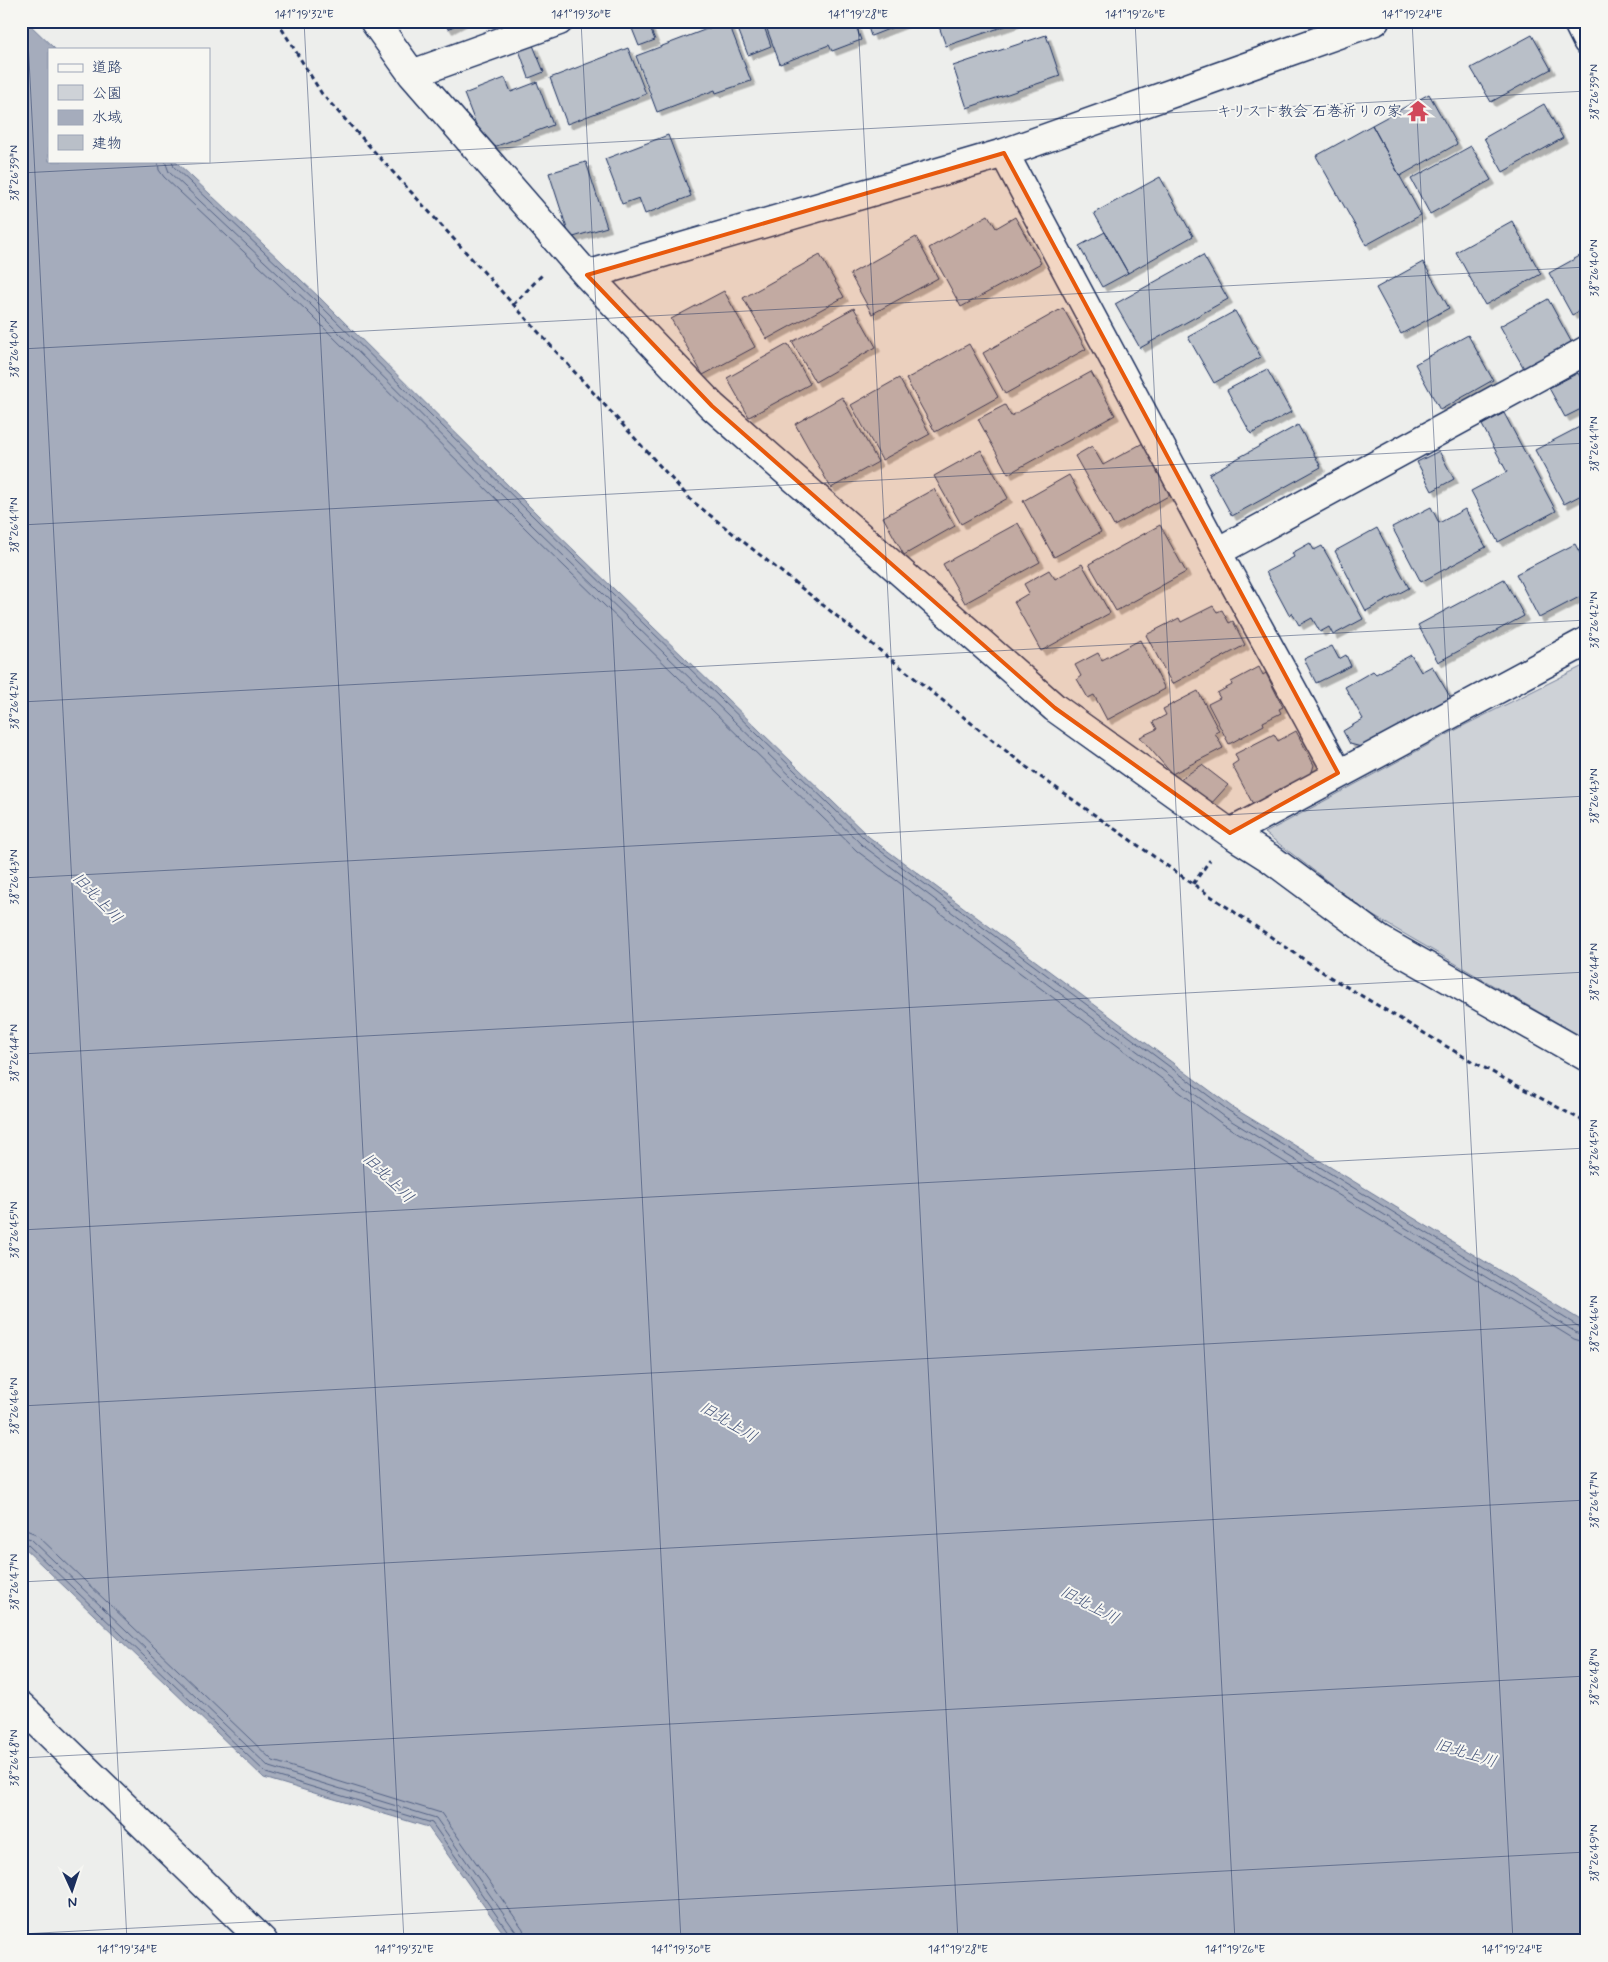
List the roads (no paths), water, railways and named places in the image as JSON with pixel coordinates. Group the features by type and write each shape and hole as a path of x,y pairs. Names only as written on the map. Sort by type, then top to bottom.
{"street":[{"path":"374,21 412,74 587,275 712,406 1055,708 1230,833 1272,859 1380,940 1587,1057"},
{"path":"412,74 559,21"},
{"path":"587,275 1004,153 1375,21"},
{"path":"1577,21 1587,41"},
{"path":"1004,153 1216,552 1338,773"},
{"path":"1216,552 1587,350"},
{"path":"1230,833 1338,773 1587,641"},
{"path":"21,1706 263,1941"}],"water":[{"name":"旧北上川","path":"21,21 26,21 54,48 48,48 48,162 176,162 319,297 543,520 869,837 1232,1107 1587,1324 1587,1941 509,1941 428,1827 264,1778 21,1545"}],"place":[{"name":"キリスト教会 石巻祈りの家","path":"1418,111"}]}
